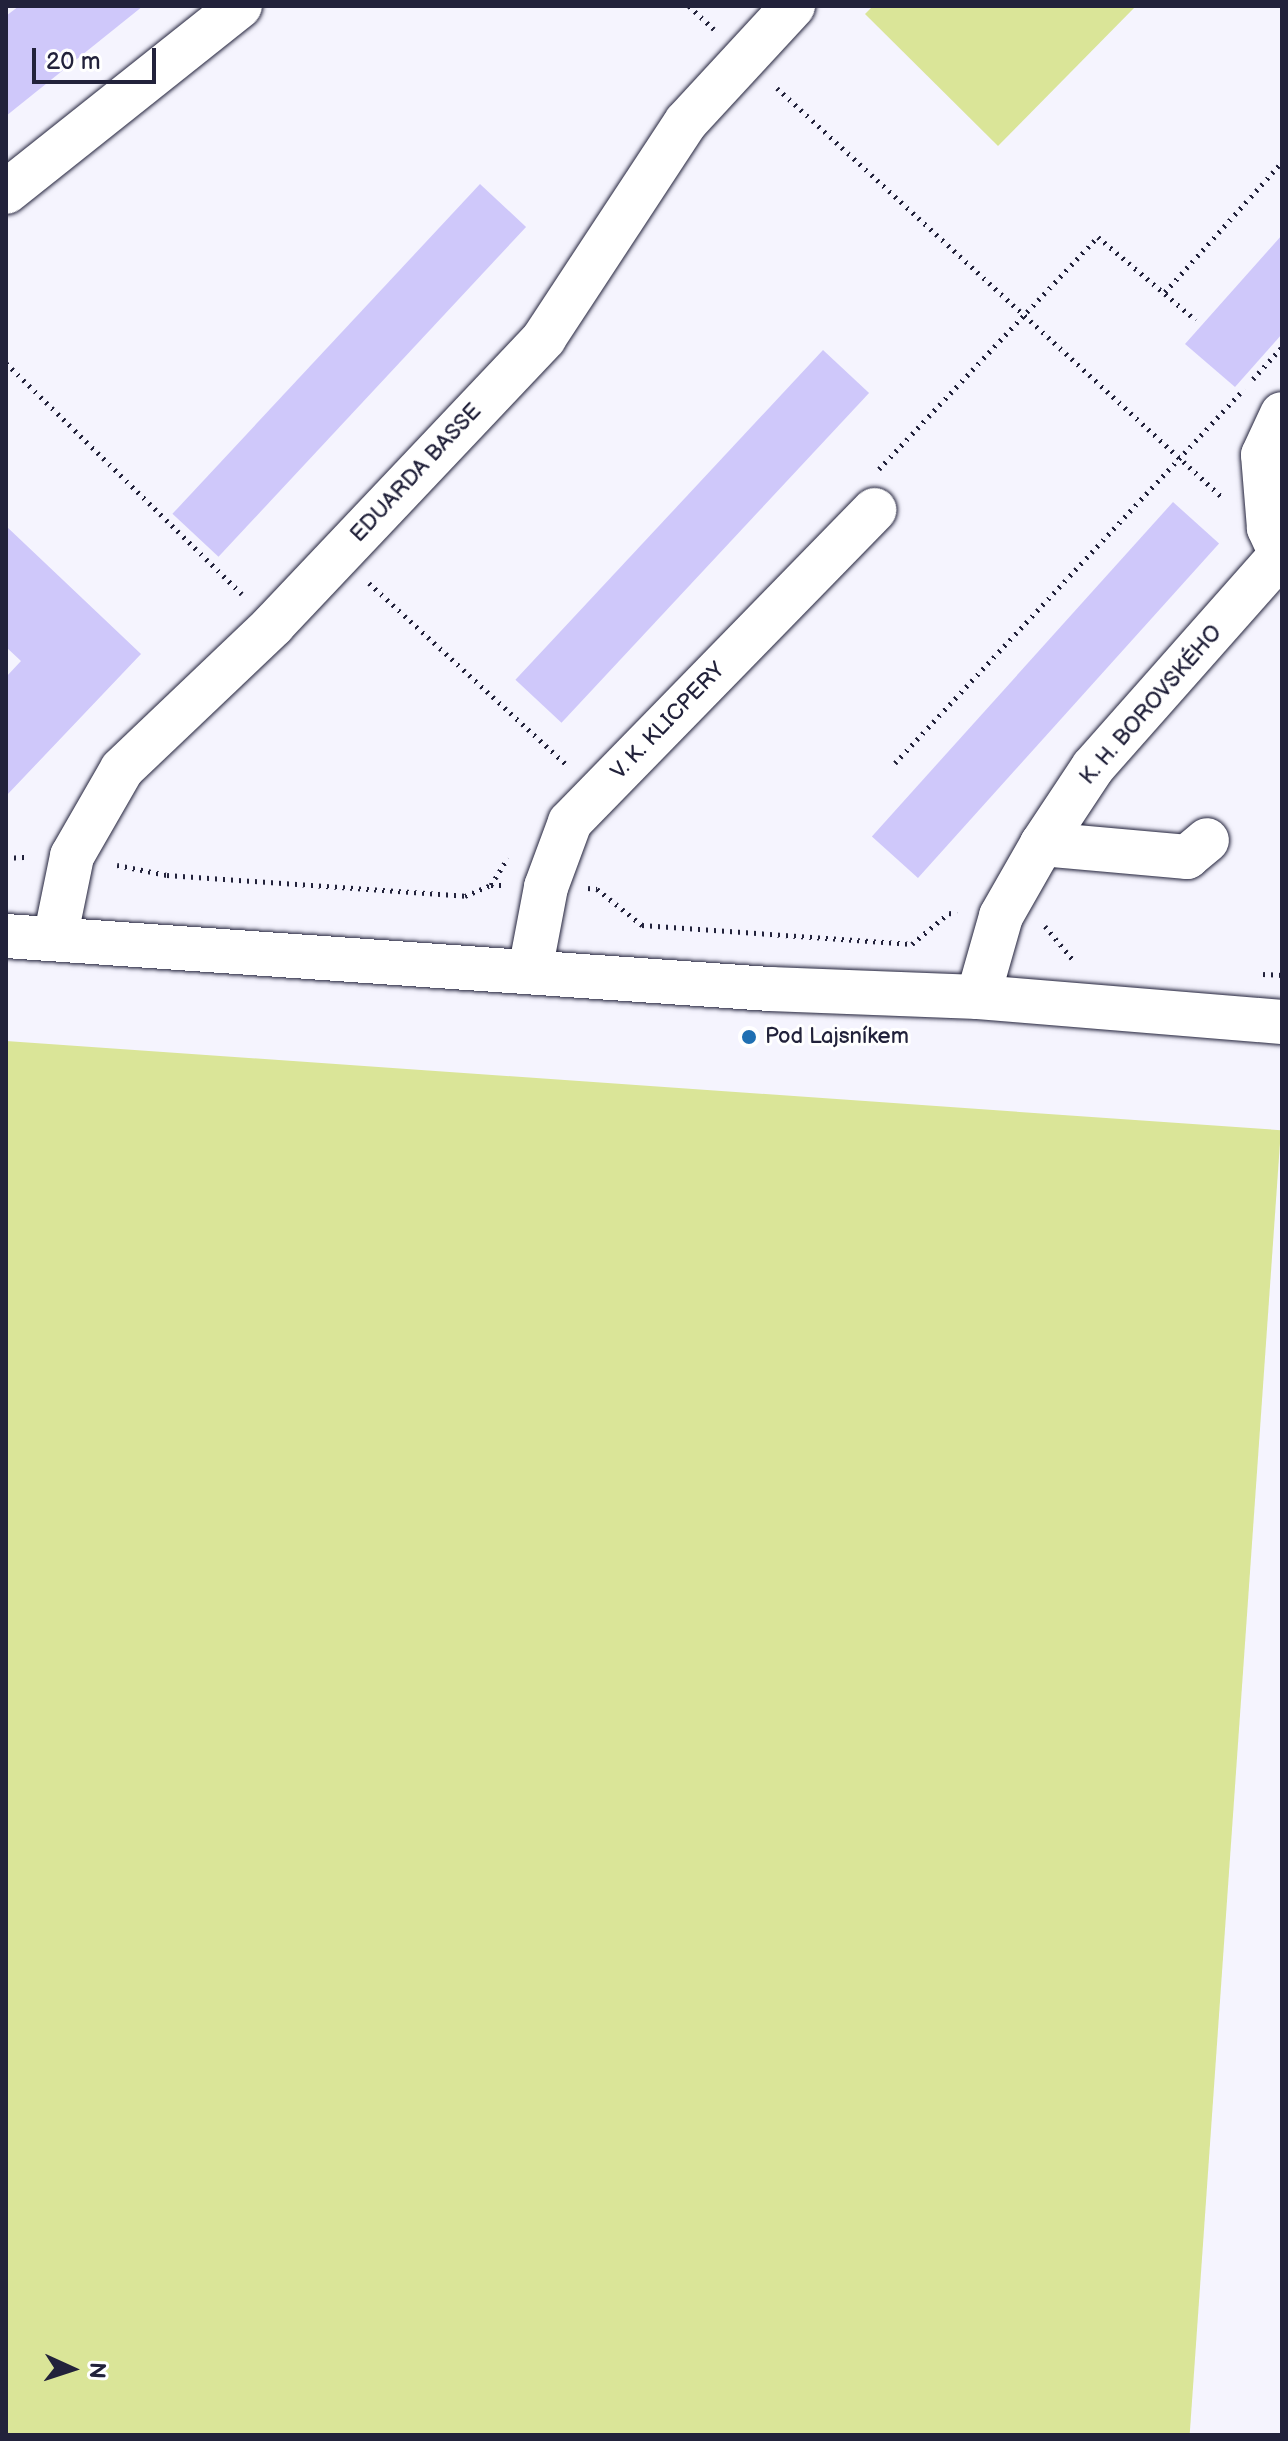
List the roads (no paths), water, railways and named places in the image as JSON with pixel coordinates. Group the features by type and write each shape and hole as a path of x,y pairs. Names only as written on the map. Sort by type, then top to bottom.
{"street":[{"path":"6,192 240,6"},
{"name":"EDUARDA BASSE","path":"55,939 72,856 122,769 273,625 544,338 686,122 793,6"},
{"path":"1282,414 1263,455 1269,528 1282,554"},
{"name":"V. K. KLICPERY","path":"530,971 546,887 570,822 874,510"},
{"name":"K. H. BOROVSKÉHO","path":"978,997 1001,916 1042,844 1093,767 1282,554"},
{"path":"1042,844 1187,857 1207,840"},
{"path":"6,936 770,989 978,997 1282,1022"}],"place":[{"name":"Pod Lajsníkem","path":"749,1037"}]}
